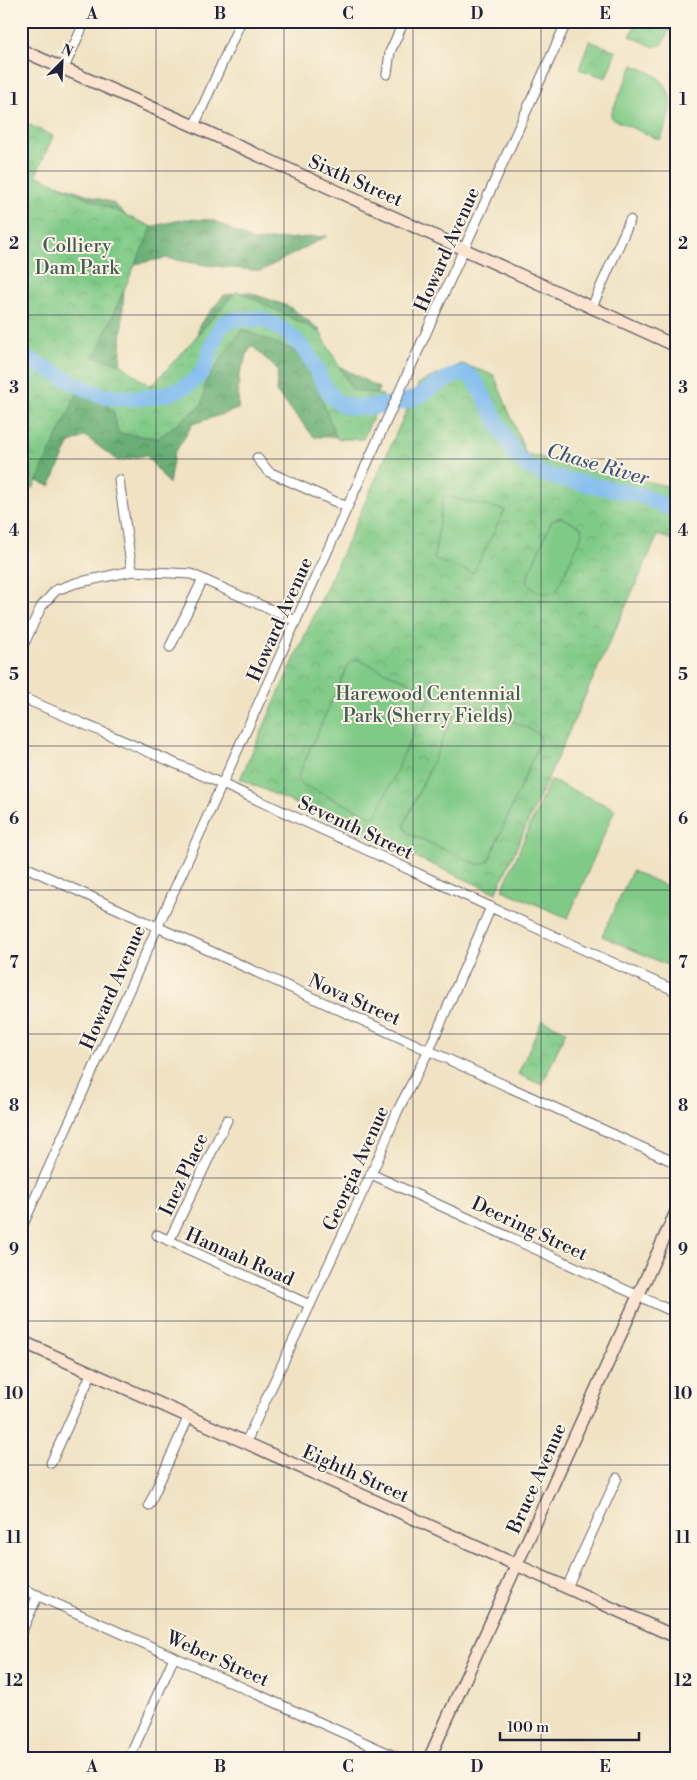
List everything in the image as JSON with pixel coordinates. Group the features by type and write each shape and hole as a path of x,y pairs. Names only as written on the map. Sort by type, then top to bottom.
{"street":[{"path":"64,68 85,21"},
{"path":"194,126 241,21"},
{"path":"388,74 390,52 404,21"},
{"name":"Howard Avenue","path":"22,1228 567,21"},
{"name":"Sixth Street","path":"21,50 464,248 676,346"},
{"path":"592,307 630,220"},
{"path":"257,458 269,472 347,507"},
{"path":"119,480 132,571"},
{"path":"21,650 41,607 56,590 76,583 132,571 191,574 296,621"},
{"path":"170,647 203,579"},
{"name":"Seventh Street","path":"21,697 222,784 578,948 676,991"},
{"name":"Nova Street","path":"21,865 676,1163"},
{"name":"Georgia Avenue","path":"246,1442 371,1174 397,1112 428,1050 491,907"},
{"name":"Inez Place","path":"169,1241 227,1120"},
{"name":"Deering Street","path":"371,1174 676,1313"},
{"name":"Bruce Avenue","path":"429,1759 676,1212"},
{"name":"Hannah Road","path":"157,1236 310,1305"},
{"name":"Eighth Street","path":"21,1341 676,1637"},
{"path":"51,1463 92,1372"},
{"path":"149,1505 190,1416"},
{"path":"567,1588 617,1478"},
{"name":"Weber Street","path":"21,1588 401,1759"},
{"path":"21,1633 38,1595"},
{"path":"129,1759 174,1656"}],"green space":[{"path":"639,21 673,21 663,44 654,47 630,36"},
{"path":"589,41 616,51 606,78 579,69"},
{"path":"633,65 655,75 663,82 670,97 667,123 660,140 612,119 612,111"},
{"name":"Colliery Dam Park","path":"21,121 53,136 36,175 152,227 94,357 119,363 151,387 237,291 320,332 352,390 383,395 363,439 337,439 305,355 242,329 206,381 202,405 158,438 118,433 114,412 82,383 33,489 21,479"},
{"path":"21,126 32,176 113,203 141,229 185,219 213,220 253,241 327,236 261,271 205,265 166,258 125,266 120,369 144,387 164,380 196,344 199,325 224,295 248,292 290,307 319,329 332,362 379,388 360,436 314,437 276,392 278,370 251,345 239,375 238,409 193,424 174,454 169,484 146,455 118,461 85,436 69,444 50,486 21,475"},
{"name":"Harewood Centennial Park (Sherry Fields)","path":"462,364 494,375 526,454 676,488 676,541 658,535 496,893 240,779 419,383"},
{"path":"443,496 505,510 473,573 434,559"},
{"path":"560,517 581,527 582,534 556,592 545,593 530,586 528,575 551,522"},
{"path":"357,659 428,691 429,698 377,814 371,816 301,784 298,776 349,663"},
{"path":"467,701 538,733 540,741 488,862 479,865 408,833 404,825 459,704"},
{"path":"550,780 615,809 568,918 502,890"},
{"path":"632,871 676,890 676,969 602,936"},
{"path":"542,1020 566,1031 542,1085 518,1074"}],"waterway":[{"name":"Chase River","path":"21,356 102,396 145,398 168,394 188,385 197,378 202,371 221,326 228,321 260,319 274,324 299,344 313,362 330,394 336,401 344,405 368,407 403,402 417,397 453,376 466,374 478,386 515,455 523,463 544,475 635,494 676,511"}]}
